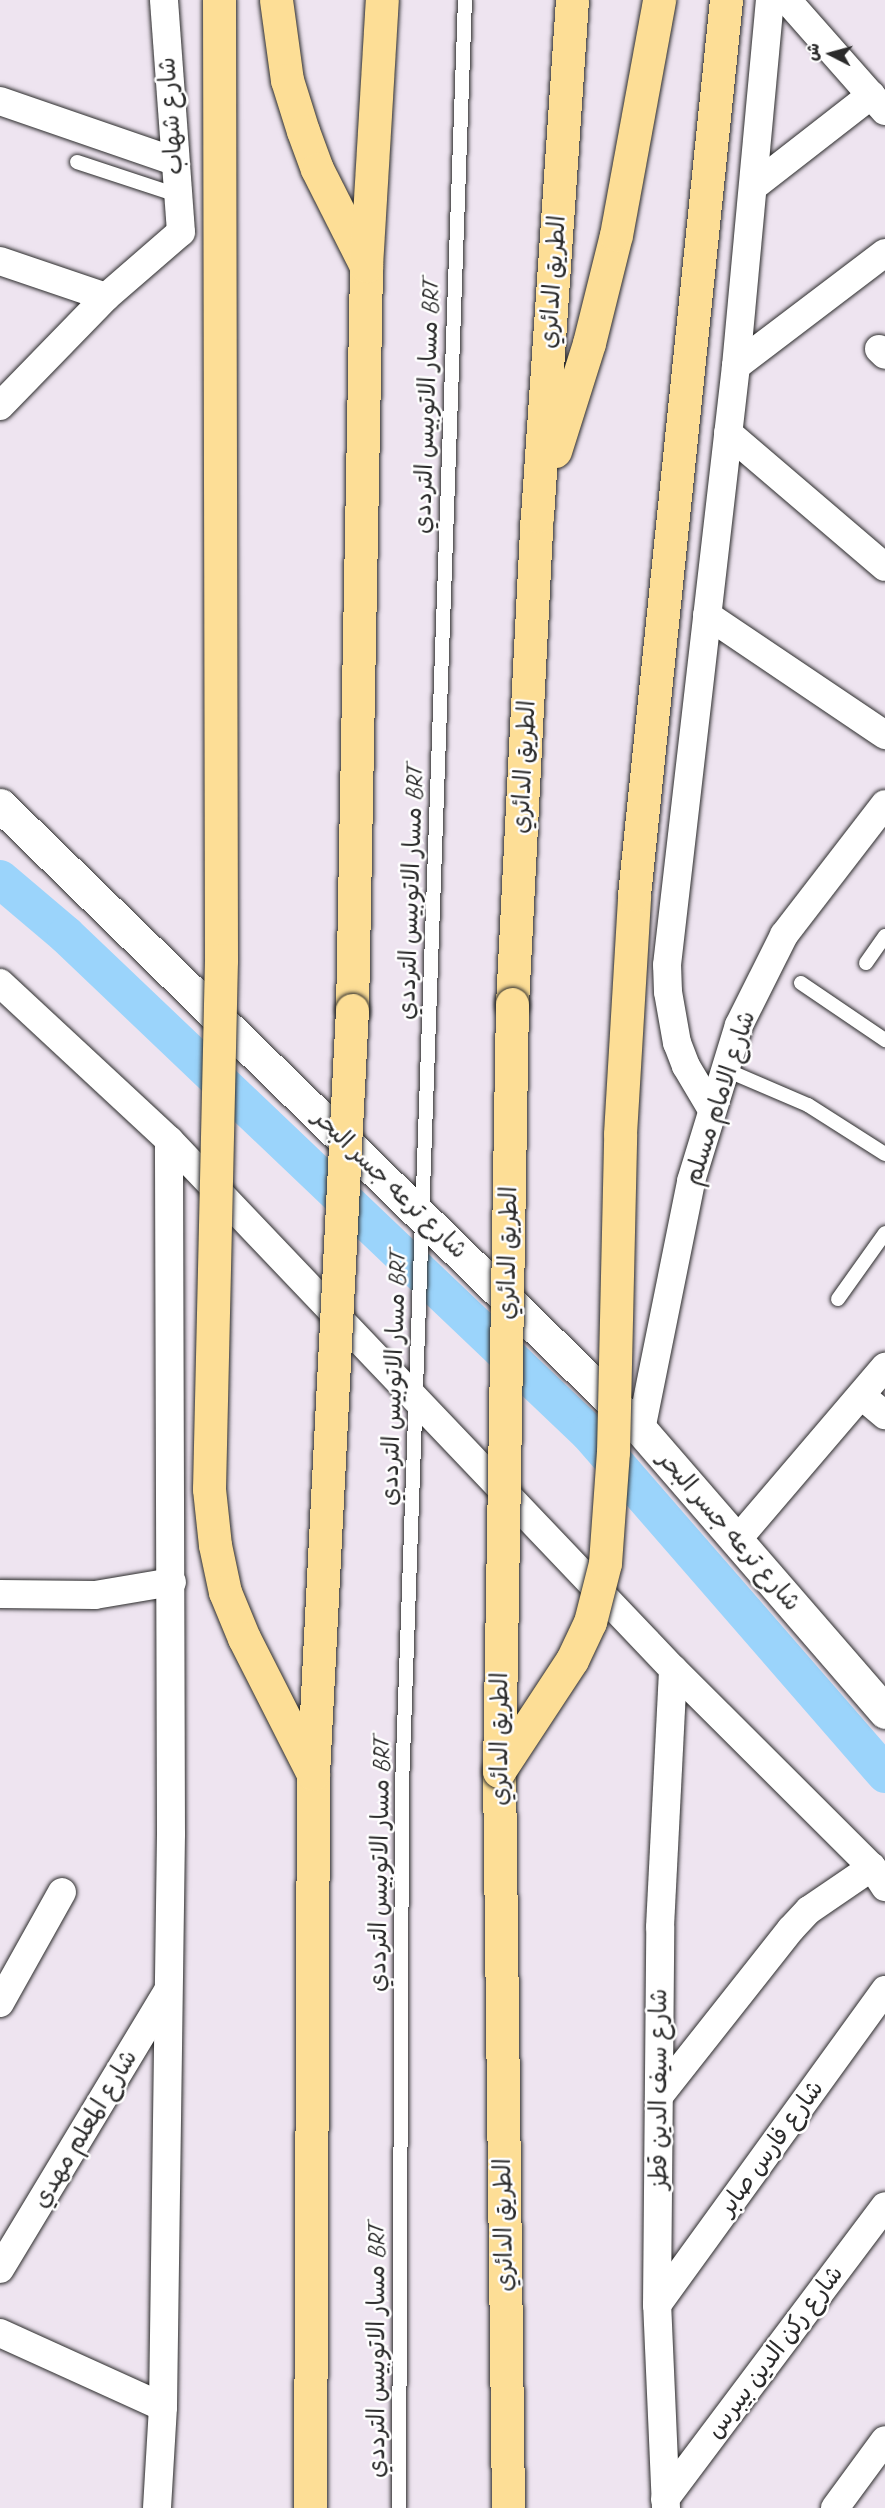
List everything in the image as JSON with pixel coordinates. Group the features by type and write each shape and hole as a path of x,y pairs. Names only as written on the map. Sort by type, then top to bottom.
{"highway":[{"path":"219,0 221,960 209,1489 215,1545 225,1592 244,1638 313,1774"},
{"path":"276,0 287,80 303,131 322,179 366,266"},
{"path":"310,2508 313,1774 352,1010 366,266 381,0"},
{"name":"الطريق الدائري","path":"508,2508 499,1771 512,1004 537,516 572,0"},
{"path":"537,516 616,235 659,0"},
{"path":"499,1771 572,1660 590,1622 605,1563 613,1452 620,1134 634,895 726,0"}],"street":[{"name":"شارع شهاب","path":"106,297 181,232 174,162 164,0"},
{"path":"711,1108 686,1066 677,1043 668,992 667,965 736,366 770,0"},
{"path":"753,187 878,103 788,0"},
{"path":"0,101 174,162"},
{"path":"736,366 885,253"},
{"path":"0,261 106,297 0,406"},
{"path":"728,433 885,567"},
{"path":"706,615 885,735"},
{"name":"شارع الامام مسلم","path":"641,1430 689,1191 711,1108 739,1024 784,935 885,804"},
{"name":"شارع ترعه جسر البحر","path":"0,805 641,1430 885,1712"},
{"path":"0,983 169,1140 673,1669 878,1877 809,1910 791,1929 659,2096"},
{"path":"157,2508 163,2407 169,1989 172,1582 169,1140"},
{"path":"736,1539 885,1367"},
{"path":"862,1396 885,1415"},
{"path":"0,1594 95,1595 172,1582"},
{"name":"شارع سيف الدين قطز","path":"666,2503 657,2305 660,1927 673,1669"},
{"path":"0,2003 62,1892"},
{"name":"شارع المعلم مهدي","path":"0,2269 169,1989"},
{"name":"شارع فارس صابر","path":"657,2305 885,1990"},
{"name":"شارع ركن الدين بيبرس","path":"666,2503 885,2206"},
{"path":"0,2333 163,2407"},
{"path":"835,2508 885,2440"}],"lane":[{"name":"مسار الاتوبيس الترددي BRT","path":"399,2508 403,1774 465,0"},
{"path":"76,162 177,195"},
{"path":"866,963 885,936"},
{"path":"801,983 885,1040"},
{"path":"724,1069 808,1106 885,1154"},
{"path":"838,1299 885,1233"}],"waterway":[{"path":"0,879 66,935 589,1433 885,1774"}]}
